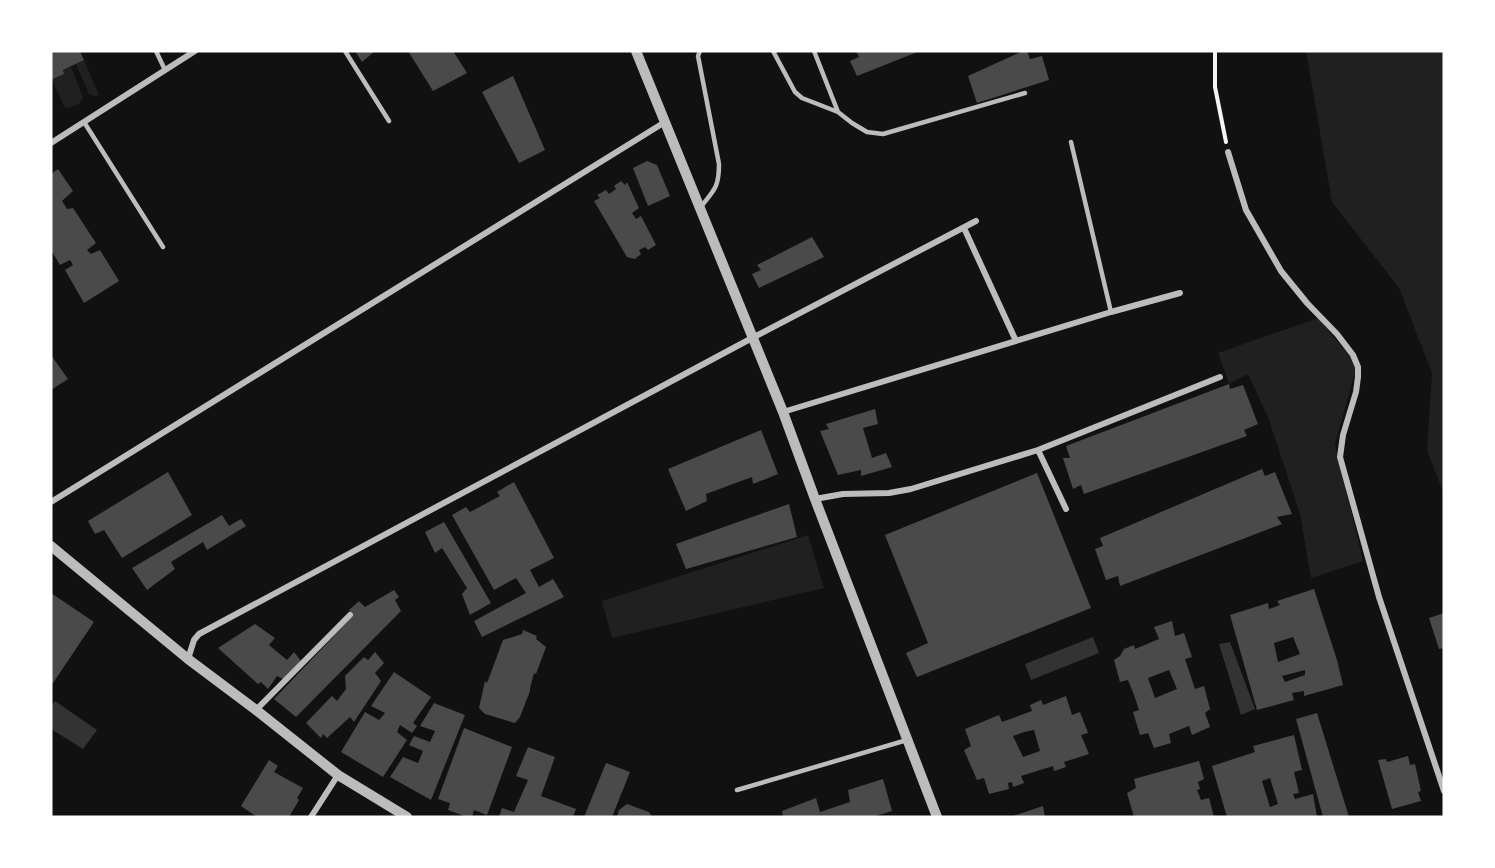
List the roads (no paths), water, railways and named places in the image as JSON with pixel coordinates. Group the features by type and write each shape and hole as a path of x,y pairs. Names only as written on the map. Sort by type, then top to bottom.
{"street":[{"path":"51,143 195,51"},
{"path":"636,51 754,337 937,817"},
{"path":"51,502 665,122"},
{"path":"1228,152 1246,210 1281,271 1307,303 1337,333 1353,355 1358,367 1356,392 1343,435 1340,457 1379,597 1444,791"},
{"path":"188,659 194,640 199,634 976,221"},
{"path":"964,228 1016,340"},
{"path":"783,412 1016,340 1180,293"},
{"path":"815,499 843,494 889,493 911,489 1038,450 1220,377"},
{"path":"1038,450 1066,509"},
{"path":"51,546 188,659 338,775 407,817"},
{"path":"256,710 350,615"},
{"path":"311,817 338,775"}],"lane":[{"path":"156,51 165,70"},
{"path":"345,51 389,121"},
{"path":"700,51 698,56 719,164 717,187 700,208"},
{"path":"773,51 795,92 802,98 838,112 867,132 883,134 1025,93"},
{"path":"814,51 838,112"},
{"path":"84,122 163,248"},
{"path":"1071,142 1111,312"},
{"path":"737,790 907,740"}]}
